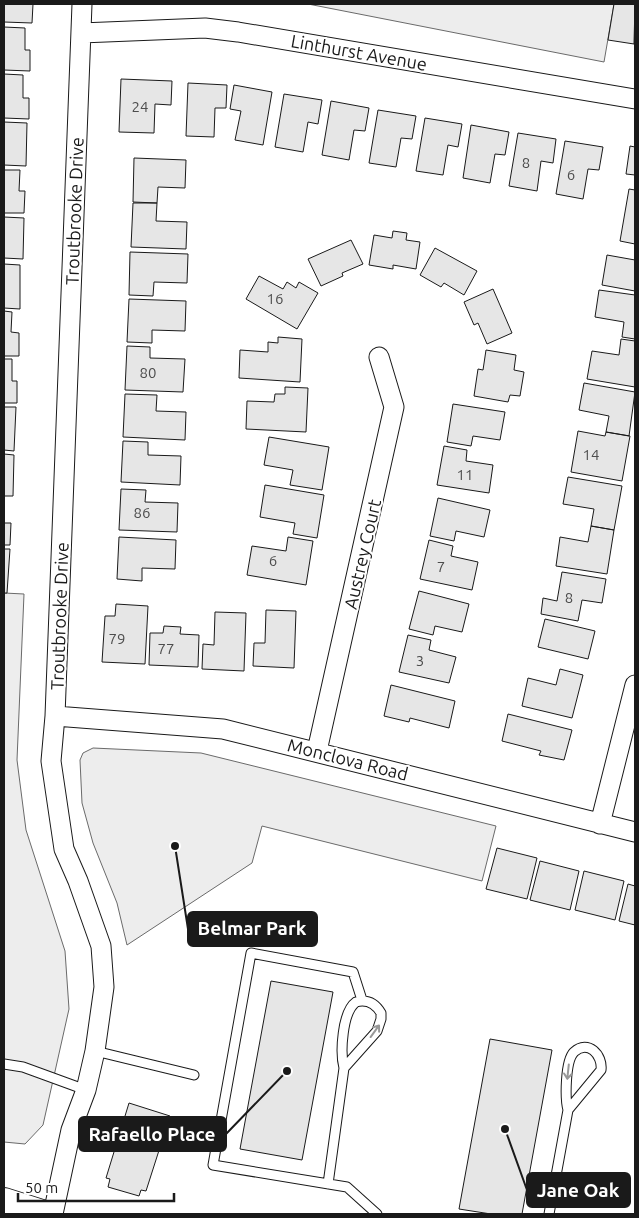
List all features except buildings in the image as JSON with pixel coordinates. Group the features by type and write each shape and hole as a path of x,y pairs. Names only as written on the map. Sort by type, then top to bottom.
{"main road":[{"path":"4,1201 45,1214"}],"street":[{"name":"Troutbrooke Drive","path":"53,1214 71,1130 86,1090 95,1051 104,987 101,946 78,881 64,849 51,761 55,716 82,4"},
{"name":"Linthurst Avenue","path":"81,33 205,28 230,31 635,100"},
{"name":"Austrey Court","path":"317,751 394,407 379,357"},
{"path":"600,824 635,685"},
{"name":"Monclova Road","path":"55,716 223,729 635,832"}],"lane":[{"path":"362,1000 353,972 251,953 213,1165 347,1187 377,1214"},
{"path":"328,1184 344,1068 342,1059 347,1011 356,1002 362,1000 373,1003 378,1008 382,1020 380,1026 344,1068"},
{"path":"549,1214 568,1110 565,1098 570,1057 578,1049 594,1050 601,1058 601,1070 568,1110"},
{"path":"95,1051 194,1075"},
{"path":"4,1064 23,1067 86,1090"}],"shaded area":[{"path":"308,4 614,4 604,62"},
{"path":"4,593 24,594 17,760 26,830 65,951 69,1009 43,1125 25,1144 4,1142"},
{"path":"93,748 201,753 496,826 482,881 262,826 252,863 127,945 117,903 93,843 82,803 80,760 83,753"}],"place":[{"name":"Belmar Park","path":"175,846"},
{"name":"Rafaello Place","path":"287,1071"},
{"name":"Jane Oak","path":"505,1129"}]}
